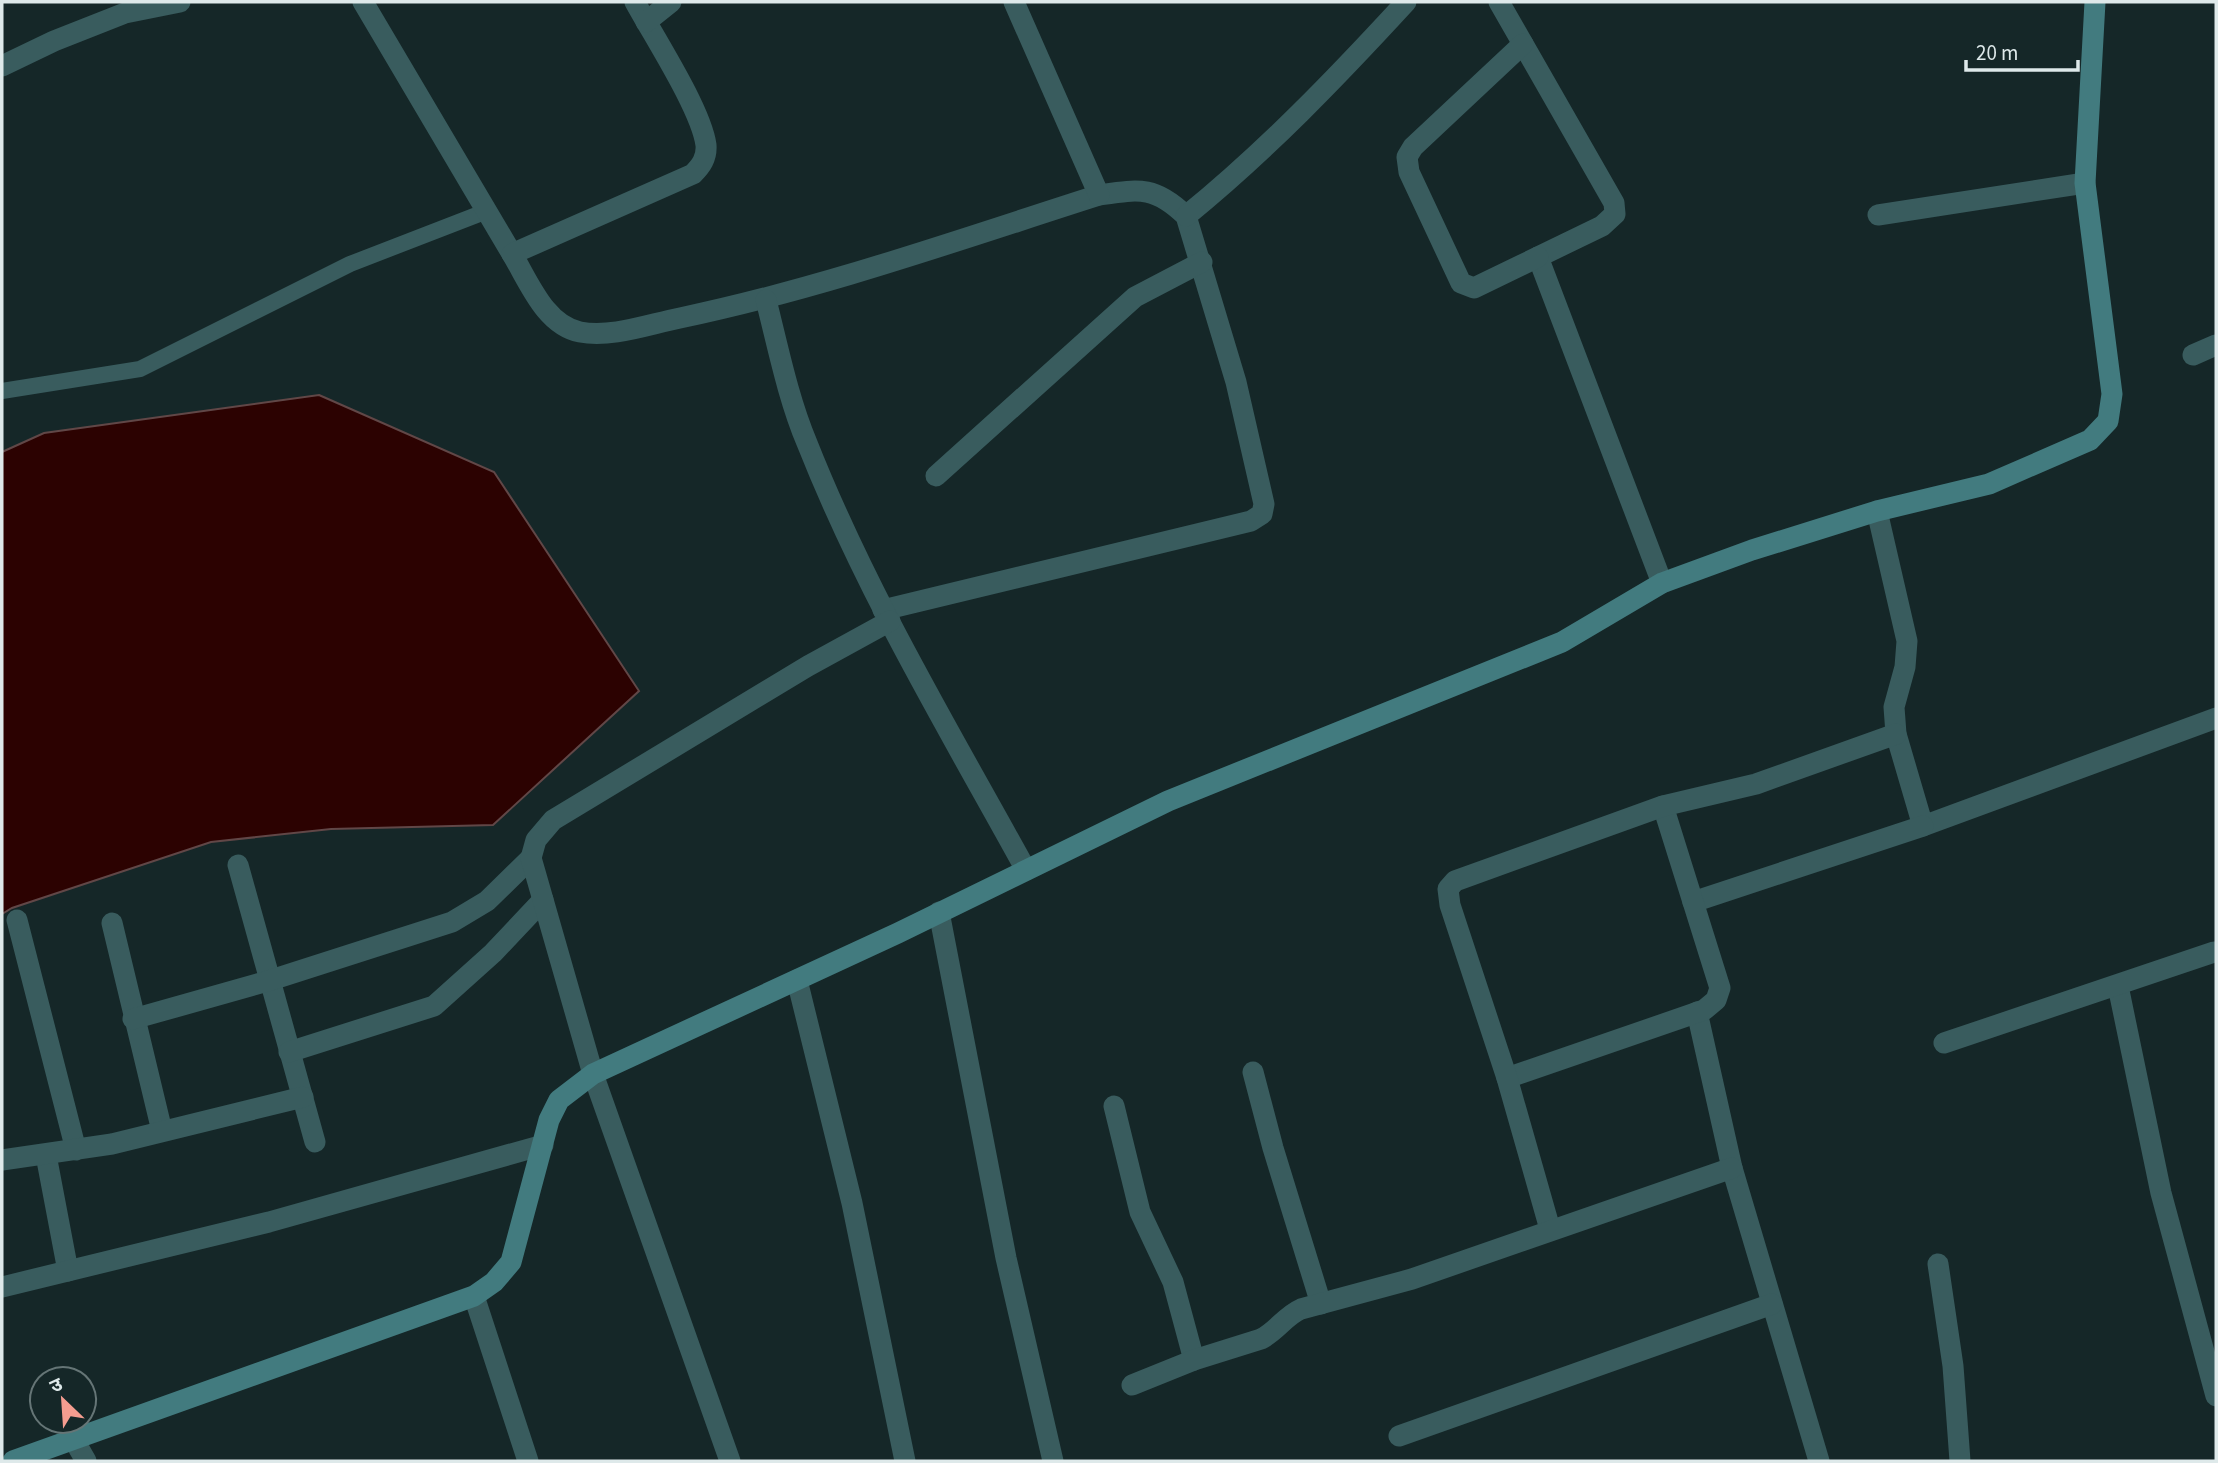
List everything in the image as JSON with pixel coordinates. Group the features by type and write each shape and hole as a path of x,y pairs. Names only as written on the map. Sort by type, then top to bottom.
{"street":[{"path":"2,66 54,41 125,13 180,2"},
{"path":"363,2 545,309 560,324 580,332 608,332 766,300 1099,195 1148,190 1170,200 1186,216 1236,382 1264,503 1262,514 1251,521 886,615 808,666 553,820 536,840 531,858 593,1074 730,1461"},
{"path":"512,254 693,174 703,164 706,148 700,123 635,2"},
{"path":"646,22 671,2"},
{"path":"1014,2 1099,195"},
{"path":"1186,216 1227,183 1342,72 1406,2"},
{"path":"1499,2 1614,203 1615,214 1602,226 1474,288 1461,282 1409,172 1407,157 1413,147 1523,44"},
{"path":"13,1461 474,1296 494,1282 510,1262 559,1100 593,1074 797,980 1168,801 1562,642 1662,583 1752,550 1877,512 1989,484 2090,440 2108,421 2112,394 2085,183 2095,2"},
{"path":"1878,215 2085,183"},
{"path":"1538,257 1662,583"},
{"path":"936,476 1135,297 1202,262"},
{"path":"766,300 806,441 886,615 1026,870"},
{"path":"2193,355 2216,345"},
{"path":"1877,512 1907,641 1905,667 1895,706 1896,734 1923,826"},
{"path":"1693,902 1923,826 2216,718"},
{"path":"1550,1229 1507,1078 1450,905 1448,889 1455,881 1663,806 1756,784 1896,734"},
{"path":"1507,1078 1697,1012 1716,1000 1720,988 1663,806"},
{"path":"133,1019 397,941 470,914 531,858"},
{"path":"237,865 315,1142"},
{"path":"289,1052 434,1006 493,953 543,901"},
{"path":"939,912 1006,1258 1053,1461"},
{"path":"17,920 76,1150"},
{"path":"112,923 162,1131"},
{"path":"1944,1043 2214,952"},
{"path":"797,980 852,1203 905,1461"},
{"path":"2118,985 2161,1193 2216,1396"},
{"path":"1697,1012 1732,1168 1819,1461"},
{"path":"1253,1072 1273,1148 1321,1304"},
{"path":"2,1160 76,1150 303,1097"},
{"path":"1114,1106 1140,1212 1172,1282 1194,1360"},
{"path":"2,1287 269,1222 543,1146"},
{"path":"46,1155 68,1271"},
{"path":"1132,1385 1194,1360 1261,1339 1290,1314 1412,1279 1732,1168"},
{"path":"1938,1264 1953,1366 1960,1461"},
{"path":"474,1296 528,1461"},
{"path":"1399,1436 1772,1304"},
{"path":"74,1440 86,1461"}],"lane":[{"path":"2,391 140,369 350,264 487,211"}],"shaded area":[{"path":"319,395 494,472 639,691 493,825 331,829 211,842 12,908 2,914 2,452 44,433"}]}
